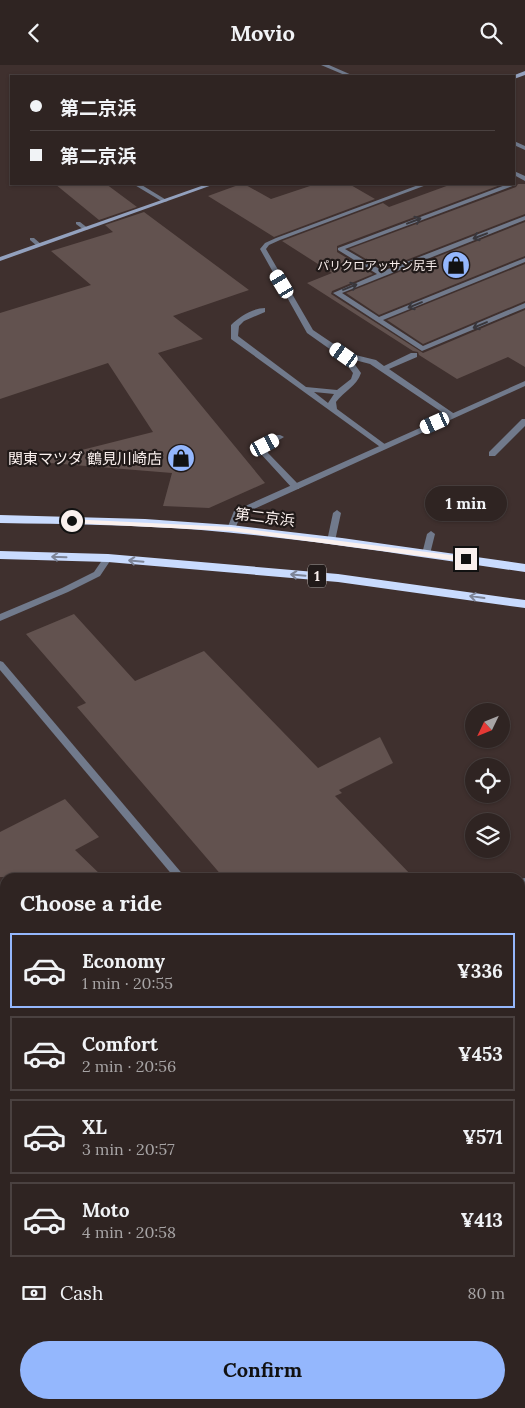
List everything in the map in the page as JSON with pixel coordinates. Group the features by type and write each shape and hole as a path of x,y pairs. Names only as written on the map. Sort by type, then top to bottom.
{"highway":[{"name":"第二京浜","path":"0,519 144,523 231,529 525,568"},
{"name":"1","path":"0,555 108,558 338,578 525,604"}],"street":[{"path":"324,65 349,75"},
{"path":"138,185 165,201"},
{"path":"0,259 209,185"},
{"path":"333,410 332,402 339,392 355,380 357,373 344,355 310,331 263,249 267,244 278,239 423,185"},
{"path":"382,275 340,249 510,185"},
{"path":"525,218 336,293 422,349 525,305"},
{"path":"78,223 86,229"},
{"path":"32,239 39,245"},
{"path":"378,320 525,260"},
{"path":"262,310 241,319 235,325 234,337 383,447"},
{"path":"344,355 373,362 452,415"},
{"path":"383,369 414,355"},
{"path":"231,529 237,513 525,383"},
{"path":"304,389 339,392"},
{"path":"492,454 525,421"},
{"path":"280,437 265,445 264,453 296,487"},
{"path":"331,541 337,513"},
{"path":"426,554 431,534"},
{"path":"0,618 98,574 108,558"},
{"path":"0,664 177,873"}],"building":[{"path":"518,184 525,184 525,214 383,269 349,249 516,187"},
{"path":"56,185 107,185 137,207 99,220"},
{"path":"238,185 246,185 271,199 313,185 351,185 375,199 274,237 208,196"},
{"path":"449,185 500,185 337,246 337,252 373,274 332,291 331,294 423,353 525,310 525,367 508,357 457,379 419,355 418,352 413,351 307,283 332,273 282,241 383,203 389,207"},
{"path":"144,212 249,290 173,316 203,339 158,353 265,483 209,508 163,506 172,473 50,463 50,458 153,432 108,363 0,399 0,313 91,285 51,251 113,232 105,225"},
{"path":"525,222 525,256 379,315 346,293"},
{"path":"525,264 525,301 423,344 387,320"},
{"path":"74,614 135,681 204,651 318,768 380,737 393,763 339,790 342,793 335,796 409,873 220,873 77,707 86,703 26,634"},
{"path":"65,799 99,837 75,850 99,873 0,873 0,832"}],"place":[{"name":"パリクロアッサン尻手","path":"456,265"},
{"name":"関東マツダ 鶴見川崎店","path":"181,458"}],"route":[{"path":"72,521 144,523 231,529 466,559"}]}
